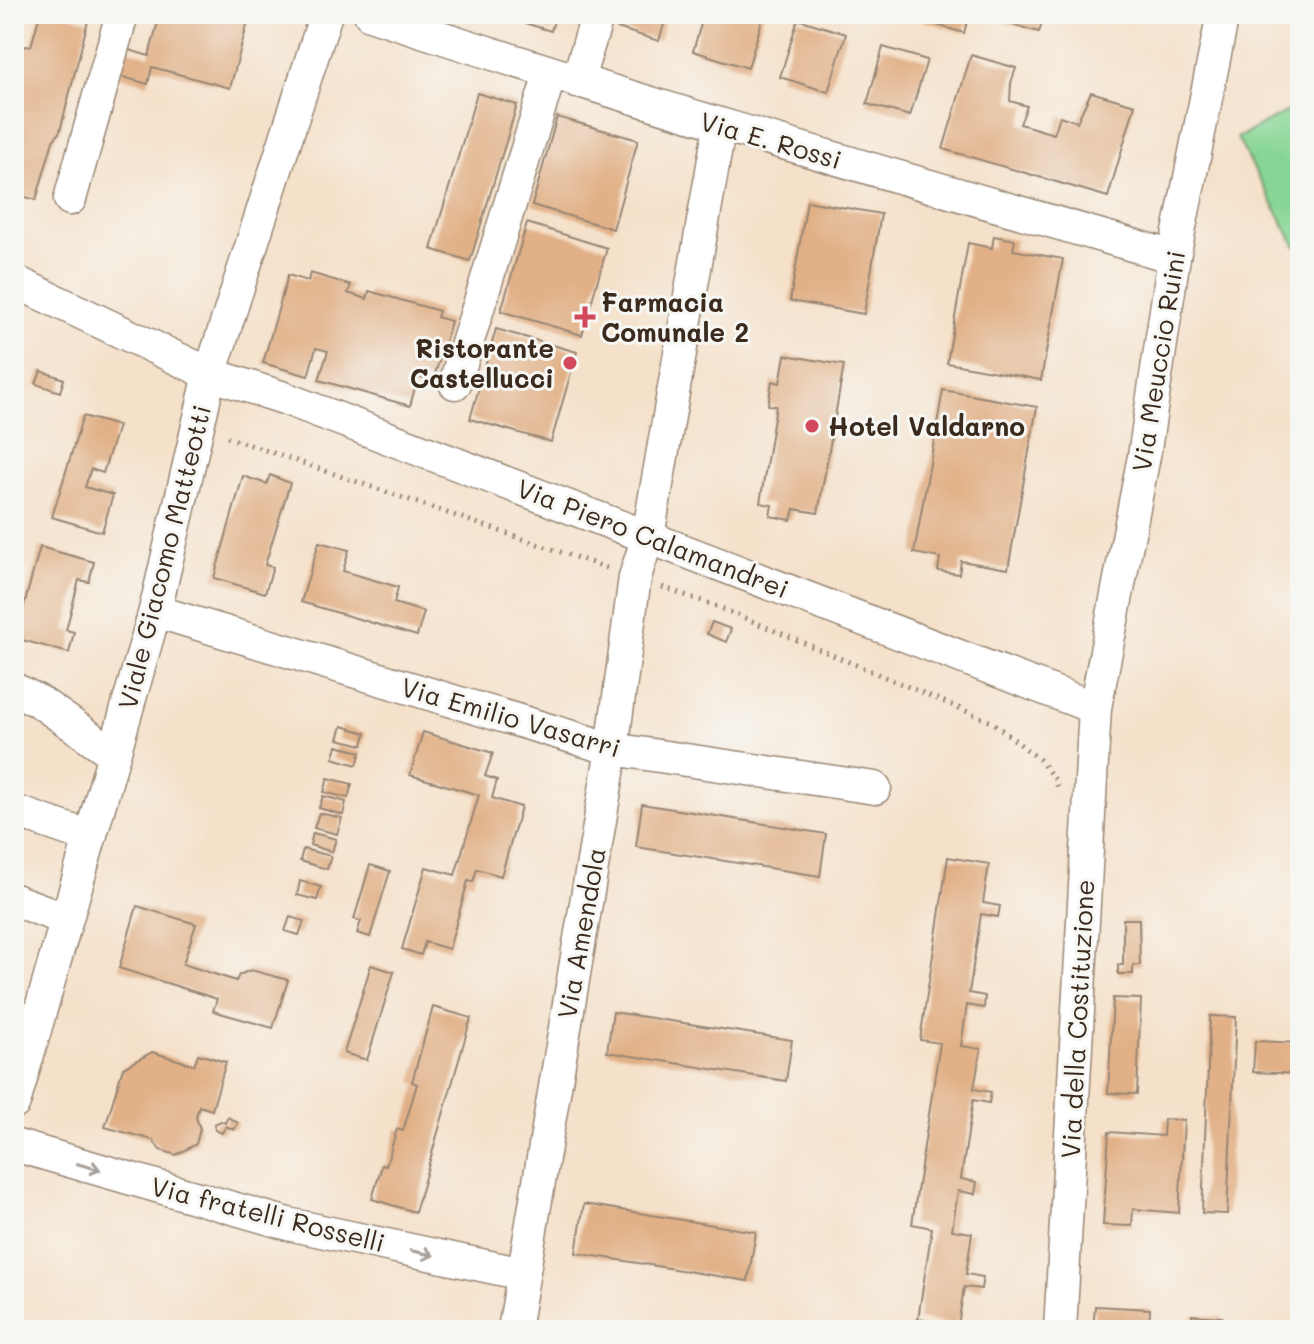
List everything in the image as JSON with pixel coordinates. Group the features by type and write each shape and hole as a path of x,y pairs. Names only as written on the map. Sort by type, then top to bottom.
{"street":[{"path":"70,199 122,14"},
{"name":"Viale Giacomo Matteotti","path":"14,1103 155,611 210,374 326,14"},
{"name":"Via E. Rossi","path":"370,14 564,78 1174,257"},
{"path":"455,383 564,78 598,14"},
{"name":"Via Meuccio Ruini","path":"1095,708 1144,456 1174,257 1223,14"},
{"name":"Via Amendola","path":"514,1330 612,749 635,577 648,536 720,125"},
{"name":"Via Piero Calamandrei","path":"14,281 210,374 284,398 1095,708"},
{"name":"Via Emilio Vasarri","path":"155,611 612,749 875,788"},
{"path":"14,689 40,702 114,754"},
{"name":"Via della Costituzione","path":"1060,1330 1095,708"},
{"path":"14,811 90,837"},
{"path":"14,900 66,919"},
{"name":"Via fratelli Rosselli","path":"14,1145 288,1224 523,1274"}],"path":[{"path":"227,437 716,606 992,722 1039,759 1056,781 1059,792"}],"green space":[{"path":"1300,104 1300,254 1237,138"}],"building":[{"path":"40,14 65,14 88,21 60,131 53,141 36,200 14,194 14,47 31,46"},
{"path":"160,14 250,14 230,88 152,67 148,84 119,76 126,49 149,56"},
{"path":"506,14 556,14 551,31 505,17"},
{"path":"618,14 667,14 659,41 614,27"},
{"path":"704,14 764,14 748,68 693,51"},
{"path":"915,14 969,14 964,33 914,18"},
{"path":"986,14 1045,14 1039,32 985,17"},
{"path":"798,19 846,34 828,92 780,77"},
{"path":"883,47 927,60 910,116 867,104"},
{"path":"971,55 1016,68 1010,101 1027,106 1020,124 1054,134 1060,116 1077,122 1091,92 1135,105 1108,197 943,149"},
{"path":"477,93 517,105 470,261 431,249"},
{"path":"557,117 638,140 613,229 532,205"},
{"path":"807,201 881,214 864,314 790,301"},
{"path":"527,223 607,248 582,335 501,311"},
{"path":"994,236 1015,240 1013,250 1063,259 1041,380 947,363 968,243 992,248"},
{"path":"310,273 351,285 348,293 367,299 369,291 439,311 437,317 451,321 433,381 418,377 410,406 319,380 328,351 316,348 308,376 263,363 288,275 308,281"},
{"path":"496,329 577,352 551,442 470,419"},
{"path":"785,355 844,365 818,513 794,509 791,520 770,516 772,505 760,503 776,406 768,405 772,381 780,383"},
{"path":"41,371 64,379 60,392 36,384"},
{"path":"14,380 23,383 15,413 14,413"},
{"path":"943,390 1037,407 1008,569 961,561 959,574 938,571 940,558 914,553"},
{"path":"83,416 118,426 103,473 91,469 85,487 113,495 102,532 52,517"},
{"path":"270,475 290,483 265,565 273,567 265,593 214,578 243,476 267,484"},
{"path":"319,542 349,550 343,571 398,587 394,603 424,612 417,636 301,602"},
{"path":"40,547 94,562 89,582 79,580 66,630 74,632 69,653 15,638"},
{"path":"712,622 731,629 726,642 707,634"},
{"path":"342,726 366,733 363,745 338,739"},
{"path":"423,732 493,753 485,776 497,780 492,798 521,807 501,876 477,869 473,882 468,881 449,949 425,942 421,955 402,949 426,867 455,875 479,795 410,775"},
{"path":"337,746 361,752 357,765 333,758"},
{"path":"328,778 352,784 348,798 324,792"},
{"path":"323,796 346,802 343,815 319,808"},
{"path":"642,804 826,834 820,876 636,847"},
{"path":"319,813 342,818 337,834 314,828"},
{"path":"313,833 336,839 332,852 310,845"},
{"path":"303,849 331,856 327,869 300,861"},
{"path":"948,857 989,864 983,903 1000,906 998,917 981,914 969,993 985,996 984,1008 967,1005 961,1046 981,1049 974,1089 991,1092 989,1103 973,1100 961,1179 977,1182 975,1194 958,1191 952,1230 972,1233 966,1274 983,1277 981,1289 964,1287 958,1326 918,1319 932,1228 912,1224 940,1043 920,1040"},
{"path":"370,865 390,871 370,937 357,933 361,921 354,919"},
{"path":"300,881 321,887 317,900 297,895"},
{"path":"137,906 196,924 183,964 236,981 239,975 251,970 288,980 273,1028 213,1011 217,999 119,968"},
{"path":"290,917 304,921 299,935 285,931"},
{"path":"1123,919 1139,919 1140,965 1133,965 1133,974 1118,974 1118,965 1123,965"},
{"path":"371,965 394,972 367,1060 344,1053"},
{"path":"1113,998 1141,999 1137,1094 1108,1093"},
{"path":"433,1007 471,1018 415,1212 372,1199 397,1129 403,1131 417,1084 412,1082"},
{"path":"613,1012 792,1040 786,1081 607,1052"},
{"path":"1210,1016 1236,1017 1227,1214 1202,1213"},
{"path":"1255,1041 1300,1043 1300,1074 1253,1072"},
{"path":"152,1052 194,1065 198,1054 226,1062 212,1110 199,1106 196,1117 200,1129 196,1144 176,1155 160,1150 153,1140 105,1127 123,1068"},
{"path":"228,1117 238,1123 234,1130 226,1126 222,1133 215,1130 214,1124 225,1123"},
{"path":"1164,1119 1184,1120 1179,1213 1133,1209 1132,1226 1103,1225 1109,1132 1163,1136"},
{"path":"584,1204 756,1232 748,1281 576,1253"},
{"path":"1095,1306 1150,1309 1149,1330 1093,1330"},
{"path":"1192,1315 1222,1317 1221,1330 1192,1330"}],"place":[{"name":"Farmacia Comunale 2","path":"585,317"},
{"name":"Ristorante Castellucci","path":"570,363"},
{"name":"Hotel Valdarno","path":"812,426"}]}
